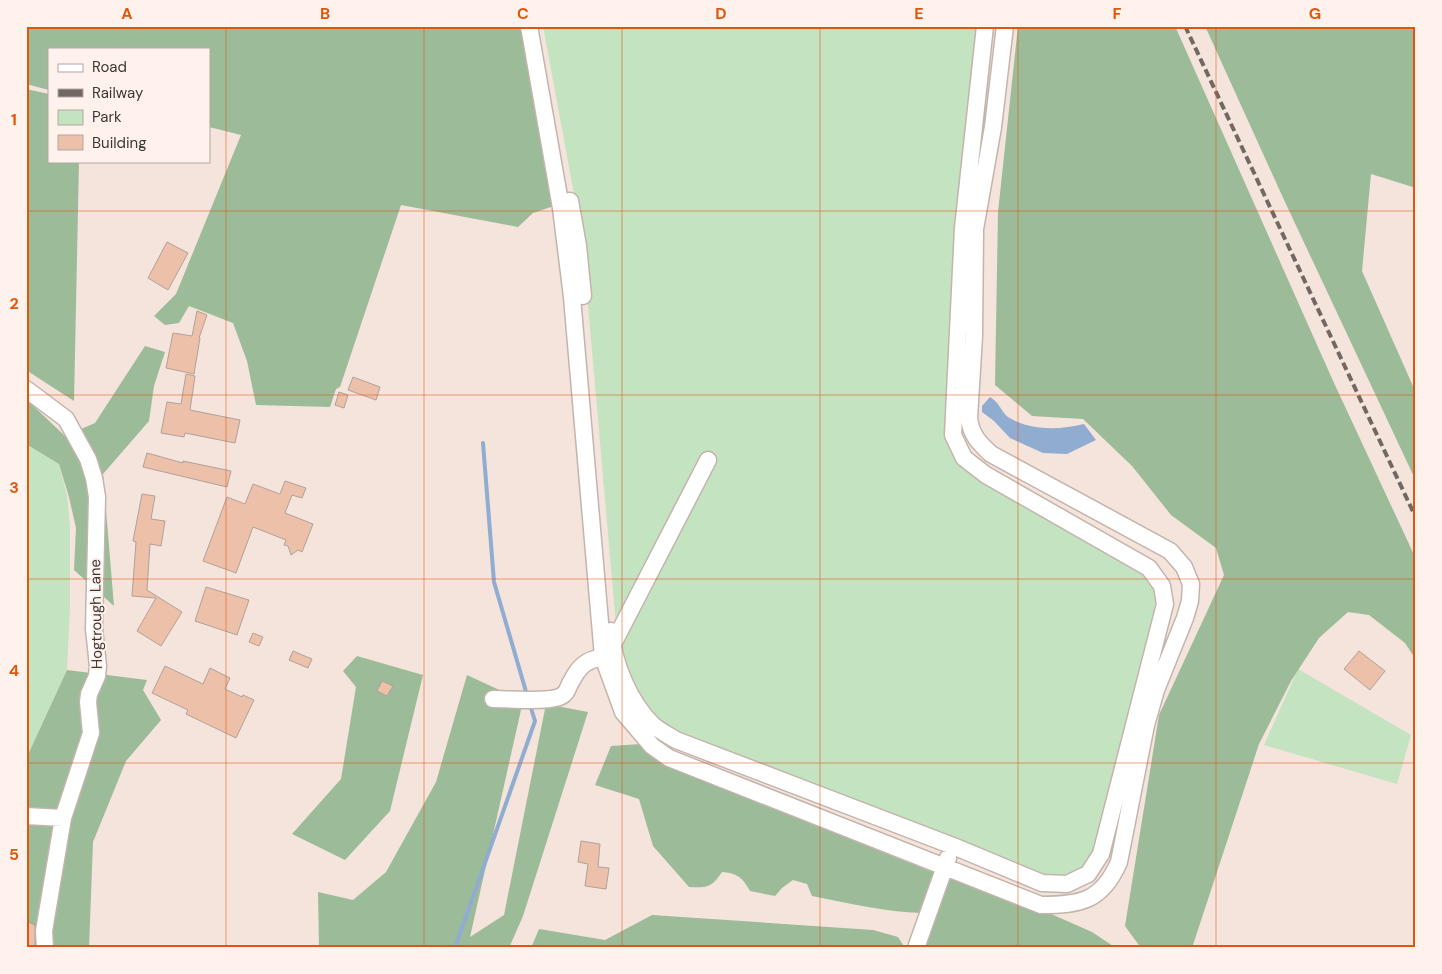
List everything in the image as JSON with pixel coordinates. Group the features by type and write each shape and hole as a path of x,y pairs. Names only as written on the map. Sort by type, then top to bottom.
{"lane":[{"path":"529,26 561,208 572,297 608,651 623,712 652,746 669,758 1041,905 1064,905 1085,901 1100,891 1112,877 1119,862 1149,716 1156,690 1185,618 1190,601 1191,584 1184,567 1170,551 991,454 976,440 970,428 974,336 975,229 993,127 1005,26"},
{"path":"539,26 578,246 608,651 636,706 654,725 676,740 953,846 1042,883 1067,884 1088,874 1101,854 1166,604 1162,586 1149,568 986,475 964,458 953,435 963,228 985,26"},
{"name":"Hogtrough Lane","path":"26,389 66,419 88,459 97,497 94,629 98,671 88,702 91,733 63,818 44,931 45,948"},
{"path":"493,699 556,699 567,691 570,682 583,664 608,651 708,460"},
{"path":"26,816 63,818"},
{"path":"916,948 953,846"}],"green space":[{"path":"26,26 520,26 553,199 551,207 533,213 518,227 401,205 340,387 336,389 330,407 256,405 247,361 233,323 189,306 179,323 165,325 154,316 176,294 241,135 210,127 210,48 48,48 48,90 26,84"},
{"path":"543,26 983,26 947,411 960,459 1145,571 1158,588 1161,603 1097,852 1084,871 1064,881 1042,879 677,736 655,722 619,659 582,237"},
{"path":"1018,26 1175,26 1334,383 1416,559 1416,660 1405,643 1369,615 1348,612 1319,638 1291,681 1259,744 1192,948 1141,948 1125,926 1159,715 1224,575 1216,548 1171,515 1132,466 1083,419 1032,416 995,385 998,212"},
{"path":"1205,26 1416,26 1416,188 1371,174 1362,271 1416,393 1416,481 1285,202"},
{"path":"26,89 48,94 48,162 79,162 74,401 26,370"},
{"path":"145,346 165,352 154,386 149,421 103,474 114,606 74,570 76,528 69,497 59,464 26,444 26,399 65,436 95,423"},
{"path":"26,444 59,464 67,495 70,526 70,606 67,670 26,759"},
{"path":"357,656 423,675 390,811 345,860 292,834 341,779 356,687 343,671"},
{"path":"1298,669 1411,735 1397,784 1264,745"},
{"path":"67,670 147,680 143,690 161,720 126,761 93,842 89,948 38,948 26,934 26,759"},
{"path":"467,675 523,701 470,937 504,915 546,704 588,712 523,916 509,948 319,948 318,892 353,900 386,872 436,782"},
{"path":"641,744 935,865 934,887 922,913 880,909 812,896 807,884 793,880 775,896 750,891 739,877 722,872 709,886 689,887 653,846 639,799 595,785 611,746"},
{"path":"949,869 1092,932 1116,948 922,948"},
{"path":"652,915 873,930 898,937 905,948 531,948 539,929 605,940"}],"water":[{"path":"990,397 1008,417 1017,422 1045,428 1084,424 1096,440 1067,454 1043,453 1010,438 994,421 982,412 982,406"}],"building":[{"path":"167,242 188,253 168,290 148,278"},
{"path":"197,311 207,315 199,338 194,374 166,368 173,333 192,336"},
{"path":"186,374 195,376 190,410 240,420 235,443 185,433 184,437 161,433 167,402 181,404"},
{"path":"353,377 380,387 376,400 348,390"},
{"path":"339,392 348,395 344,408 335,405"},
{"path":"147,453 183,463 183,461 231,471 227,487 143,467"},
{"path":"285,481 306,488 302,498 292,495 285,513 313,524 302,552 298,550 291,555 288,546 284,545 286,540 253,527 236,573 203,561 227,497 245,504 253,484 280,494"},
{"path":"142,494 155,496 151,519 165,521 161,546 150,544 147,590 182,612 161,646 137,631 156,598 132,596 136,542 133,541"},
{"path":"206,587 249,600 237,635 195,621"},
{"path":"253,633 263,637 259,646 249,642"},
{"path":"293,651 312,659 308,668 289,660"},
{"path":"1359,651 1385,671 1370,690 1344,669"},
{"path":"165,666 203,684 210,668 230,678 225,689 254,700 236,738 186,714 188,710 152,693"},
{"path":"382,681 393,686 387,696 377,691"},
{"path":"581,841 600,844 598,867 609,868 606,889 585,886 588,864 578,862"},
{"path":"26,921 35,925 35,948 26,948"}],"waterway":[{"path":"483,443 494,582 527,695"},
{"path":"455,948 535,721 530,705"}],"railway":[{"path":"1185,26 1416,518"}]}
